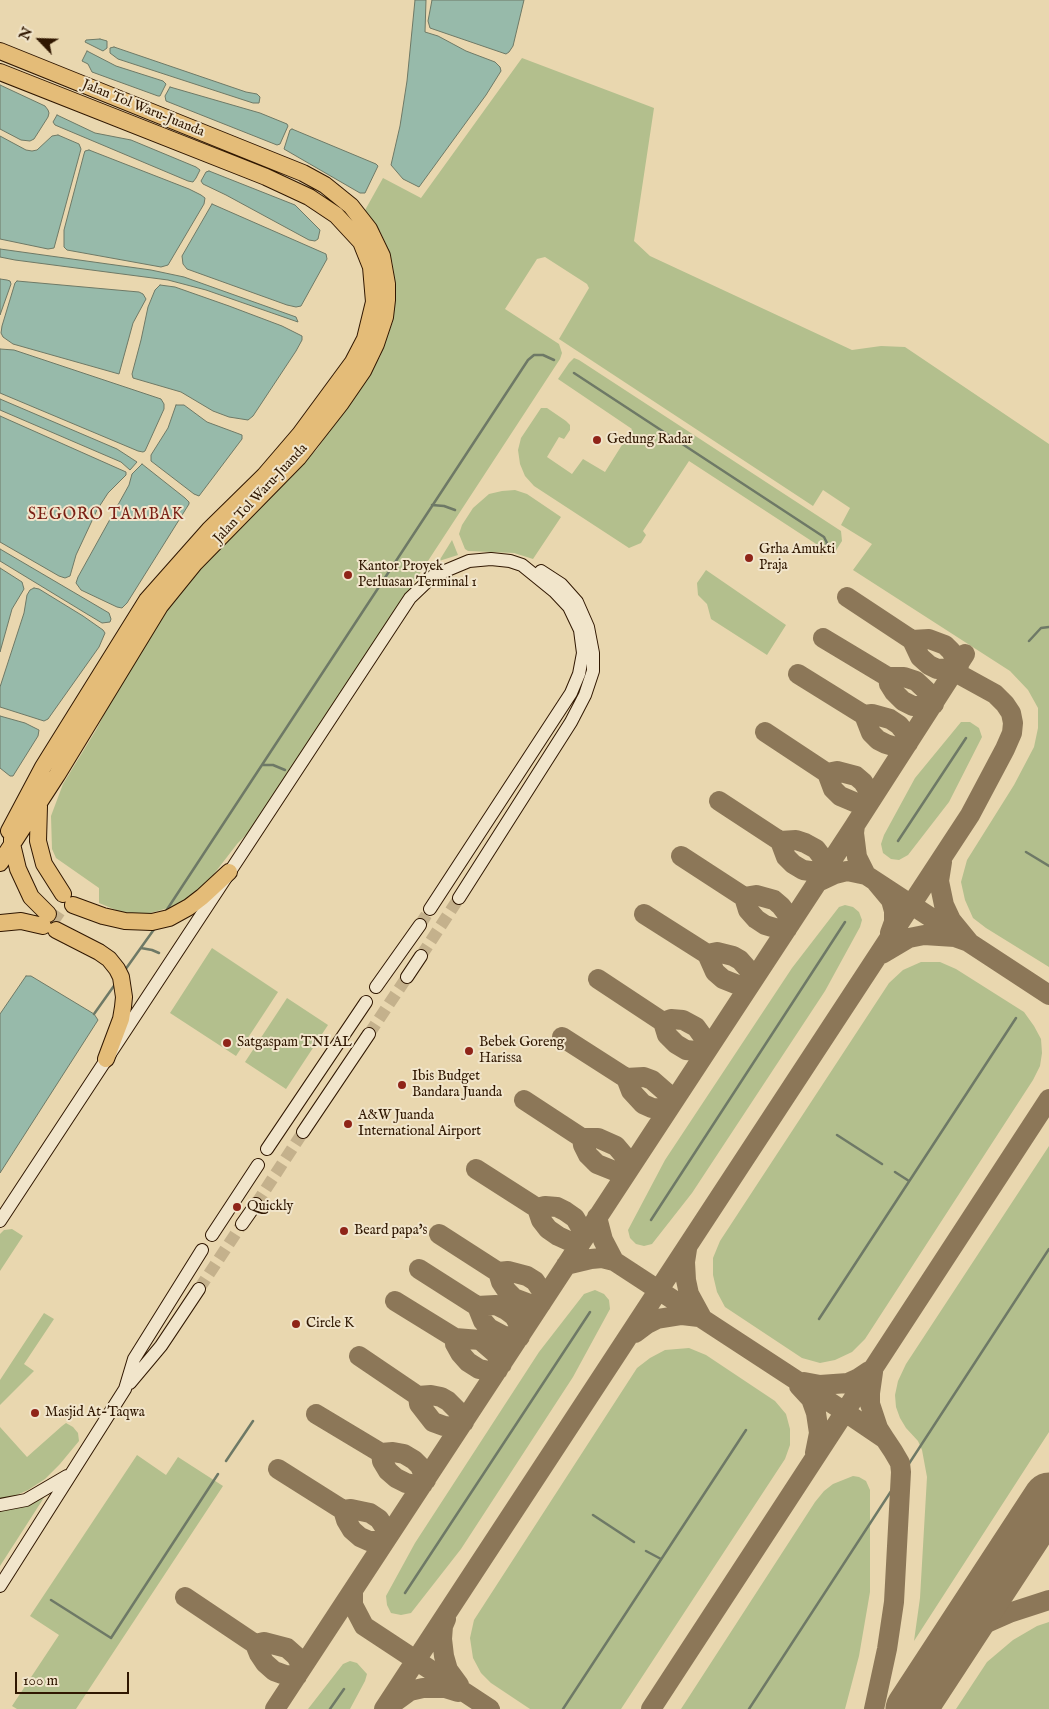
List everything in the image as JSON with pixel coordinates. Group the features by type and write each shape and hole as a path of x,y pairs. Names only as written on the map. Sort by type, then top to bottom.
{"highway":[{"name":"Jalan Tol Waru–Juanda","path":"0,51 303,173 332,191 351,206 353,222 367,254 374,289 372,316 365,339 353,362 300,434 270,469 209,530 147,600 44,767 12,826 0,863"},
{"name":"Jalan Tol Waru–Juanda","path":"0,72 266,177 309,196 336,215 369,229 382,256 387,284 387,300 381,330 363,370 341,403 298,458 194,564 160,606 39,804 6,845"},
{"path":"39,804 37,822 38,841 44,864 68,899 103,916 125,921 152,922 169,918 202,897 229,872"},
{"path":"6,845 31,897 52,923 109,959 117,969 123,985 124,997 121,1019 106,1059"},
{"path":"0,923 21,921 52,923"}],"street":[{"path":"0,1221 410,598 433,576 469,561 492,559 522,565 542,572 561,584 577,602 588,627 593,653 593,671 585,695 571,722 459,898"},
{"path":"430,909 571,694 579,674 583,653 580,630 569,607 554,591 522,565"},
{"path":"542,739 571,722"},
{"path":"376,987 420,925"},
{"path":"407,976 421,956"},
{"path":"268,1149 366,1002"},
{"path":"303,1132 369,1034"},
{"path":"212,1235 258,1165"},
{"path":"242,1224 256,1204"},
{"path":"125,1389 134,1360 202,1250"},
{"path":"0,1586 125,1389 161,1346 200,1289"},
{"path":"0,1505 26,1500 70,1474"}],"green space":[{"path":"522,58 654,108 634,241 650,256 852,350 881,346 905,347 1049,444 1049,967 973,918 965,900 961,882 967,860 1014,785 1034,747 1038,728 1038,708 1028,690 1010,671 853,570 872,544 841,525 850,508 823,490 813,506 559,339 589,288 587,284 545,257 537,259 505,309 559,344 562,353 560,359 254,827 237,844 207,883 191,899 147,914 123,913 99,903 99,888 56,858 52,849 51,816 63,784 96,730 126,673 170,604 198,569 238,531 317,449 380,357 393,321 395,282 392,261 386,244 380,231 364,212 383,178 421,198"},
{"path":"574,358 841,531 842,541 833,555 689,461 643,531 646,535 641,543 629,548 534,486 525,476 520,464 518,450 521,438 541,408 547,408 570,425 570,430 564,439 559,437 547,457 572,474 583,459 605,472 632,429 558,379"},
{"path":"515,490 527,494 561,517 533,559 514,553 468,551 465,549 459,534 462,525 473,508 489,494"},
{"path":"452,540 458,555 439,561"},
{"path":"706,570 786,625 767,655 711,619 707,604 698,595 697,583"},
{"path":"961,722 970,722 979,728 982,737 949,802 908,855 899,860 891,859 883,853 881,844 884,835 915,778"},
{"path":"845,905 853,907 859,912 862,920 825,991 692,1193 652,1244 644,1246 636,1244 630,1238 628,1230 665,1160 792,968 839,907"},
{"path":"212,948 278,992 236,1056 170,1013"},
{"path":"921,962 940,962 956,969 1024,1012 1041,1039 1042,1053 1040,1066 1033,1080 865,1339 852,1352 835,1360 820,1363 802,1358 725,1307 717,1292 713,1275 713,1258 720,1241 889,983 903,970"},
{"path":"287,998 328,1025 286,1089 245,1062"},
{"path":"1049,1146 1049,1432 914,1641 920,1598 927,1477 922,1450 918,1441 906,1428 896,1407 895,1395 898,1381 906,1364"},
{"path":"12,1229 23,1236 0,1271 0,1234 4,1230"},
{"path":"595,1290 604,1294 609,1300 610,1309 573,1377 461,1549 411,1613 401,1615 391,1613 387,1605 386,1596 415,1543 539,1352 584,1294"},
{"path":"44,1313 54,1319 24,1364 34,1371 0,1405 0,1380"},
{"path":"689,1348 706,1355 775,1401 786,1414 790,1429 790,1445 785,1459 621,1709 530,1709 491,1683 481,1673 473,1658 470,1638 474,1620 637,1368 665,1350"},
{"path":"66,1423 78,1433 79,1441 60,1464 45,1479 28,1490 8,1499 0,1500 0,1427 27,1457"},
{"path":"137,1455 166,1475 178,1457 223,1486 76,1709 17,1709 12,1706 59,1635 30,1616"},
{"path":"853,1476 866,1481 870,1490 870,1592 859,1656 845,1709 681,1709 815,1502 833,1484"},
{"path":"45,1496 0,1566 0,1511"},
{"path":"1049,1622 1049,1709 956,1709 987,1662 1013,1640 1037,1626"},
{"path":"350,1661 357,1663 367,1674 350,1709 308,1709 343,1664"}],"shaded area":[{"path":"415,0 426,0 425,32 495,62 501,71 486,95 419,187 403,179 391,165 400,126 407,81"},
{"path":"432,0 524,0 513,46 506,54 430,28 428,21"},
{"path":"100,39 107,41 107,48 103,51 85,42 86,40"},
{"path":"114,47 246,92 257,94 260,97 259,103 253,103 118,59 110,53 110,48"},
{"path":"87,51 116,66 163,81 166,84 160,96 92,72 88,64 82,61"},
{"path":"0,85 45,106 48,110 48,117 34,139 30,141 21,140 0,129"},
{"path":"170,87 260,113 288,126 280,144 277,145 166,101 165,96"},
{"path":"57,115 95,133 131,140 200,170 193,182 188,181 55,125 53,122"},
{"path":"292,129 376,164 378,166 365,193 360,193 284,149"},
{"path":"58,135 79,144 81,149 54,248 48,249 0,239 0,136 26,150 32,151 37,150 52,136"},
{"path":"89,150 189,189 205,198 204,204 168,265 161,267 67,250 64,247 64,230 84,154 85,151"},
{"path":"209,171 295,205 320,230 318,239 315,241 309,240 203,184 201,181 206,172"},
{"path":"212,204 326,254 327,259 301,306 287,305 187,269 183,264 182,256"},
{"path":"0,249 151,270 184,277 296,317 298,322 206,290 168,280 15,260 0,257"},
{"path":"0,279 10,281 11,284 0,315"},
{"path":"17,281 139,292 143,294 146,299 133,323 119,374 13,344 3,337 1,333 2,326"},
{"path":"160,285 175,287 229,306 282,326 302,336 296,351 253,416 248,420 229,417 213,411 181,392 133,378 132,374 148,307 155,290"},
{"path":"0,349 14,350 161,399 164,409 145,451 138,451 0,393"},
{"path":"0,399 117,449 137,462 130,470 121,462 0,410"},
{"path":"176,405 184,405 207,422 242,435 242,439 199,496 151,461 151,455 168,428"},
{"path":"0,416 126,472 126,475 108,493 97,510 76,555 70,576 65,578 59,576 0,542"},
{"path":"142,464 185,498 189,504 122,608 81,590 76,583 129,485 132,474"},
{"path":"0,549 109,613 110,622 102,623 0,561"},
{"path":"0,568 22,582 24,589 12,609 0,652"},
{"path":"34,588 39,589 83,616 105,633 99,647 48,719 44,721 0,707 0,687 24,613 27,595"},
{"path":"0,716 25,723 39,730 38,736 13,776 10,776 0,768"},
{"path":"26,976 31,976 94,1014 98,1020 0,1173 0,1014"}],"waterway":[{"path":"166,911 528,360 534,355 543,355 554,360"},
{"path":"574,373 824,537 827,543 822,554"},
{"path":"432,505 444,506 455,510"},
{"path":"1029,641 1041,628 1049,627"},
{"path":"898,841 966,738"},
{"path":"262,765 273,765 285,770"},
{"path":"1026,852 1049,866"},
{"path":"651,1220 845,922"},
{"path":"125,970 155,928"},
{"path":"141,948 159,953"},
{"path":"94,1014 116,983"},
{"path":"819,1319 1016,1018"},
{"path":"837,1135 882,1164"},
{"path":"895,1172 909,1181"},
{"path":"749,1709 1049,1249"},
{"path":"405,1593 590,1312"},
{"path":"226,1461 253,1421"},
{"path":"563,1709 746,1430"},
{"path":"51,1600 111,1638 218,1474"},
{"path":"593,1515 634,1542"},
{"path":"646,1551 661,1559"},
{"path":"330,1709 344,1689"}],"taxiway":[{"path":"847,597 912,640 929,639 945,645 959,665"},
{"path":"823,638 888,677 904,677 916,681 931,695 934,704 913,706 903,701 894,692 889,684 888,677"},
{"path":"912,640 920,657 929,665 937,669 956,668"},
{"path":"866,875 857,857 855,825 965,654"},
{"path":"384,1709 970,815 1005,749 1012,733 1013,723 1011,713 995,694 955,672"},
{"path":"798,674 864,715 872,714 890,719 899,725 907,735 908,743 902,747 896,747 878,740 871,733 864,715"},
{"path":"765,732 827,773 833,789 840,796 859,804 869,802 868,790 856,776 837,771 827,773"},
{"path":"719,801 780,841 796,840 816,849 827,869"},
{"path":"275,1709 855,825"},
{"path":"780,841 786,857 793,864 803,870 824,873"},
{"path":"681,856 744,897 756,895 774,900 787,914 791,923"},
{"path":"882,954 909,938 924,935 955,937 969,942 951,920 944,905 939,881 942,862"},
{"path":"818,882 847,871 866,875 1049,995"},
{"path":"876,882 891,900 894,922 890,933"},
{"path":"744,897 748,910 756,919 765,925 787,929"},
{"path":"644,914 707,954 715,972 723,979 738,985 749,985"},
{"path":"707,954 717,952 733,956 740,960 755,977"},
{"path":"598,979 663,1022 667,1035 676,1044 686,1050 705,1052"},
{"path":"663,1022 671,1019 683,1020 696,1027 709,1045"},
{"path":"562,1037 626,1078 631,1091 643,1104 652,1108 667,1109"},
{"path":"626,1078 644,1077 652,1080 668,1094 671,1103"},
{"path":"651,1709 1049,1099"},
{"path":"524,1100 582,1138 598,1138 616,1146 627,1159 630,1166"},
{"path":"582,1138 588,1155 597,1164 617,1172 627,1171"},
{"path":"476,1169 537,1208 541,1220 548,1229 558,1236 569,1241 582,1240"},
{"path":"537,1208 545,1206 557,1207 565,1211 575,1218 585,1235"},
{"path":"597,1217 603,1240 614,1261"},
{"path":"439,1234 498,1272 508,1271 527,1276 535,1281 544,1299"},
{"path":"687,1249 685,1262 686,1280 689,1294 701,1316"},
{"path":"566,1265 602,1258 614,1261 885,1439 900,1463 901,1472 894,1602 887,1649 874,1709"},
{"path":"419,1269 477,1306 483,1321 489,1328 504,1336 520,1337"},
{"path":"498,1272 501,1282 514,1298 530,1304 541,1304"},
{"path":"395,1301 455,1338 480,1340 495,1353 502,1364"},
{"path":"477,1306 496,1305 506,1310 514,1316 523,1331"},
{"path":"635,1333 657,1319 682,1315 699,1317"},
{"path":"455,1338 455,1344 468,1362 479,1369 498,1370"},
{"path":"359,1356 418,1396 431,1395 448,1401 460,1413 464,1422 454,1427 433,1422 419,1404 418,1396"},
{"path":"804,1382 820,1385 848,1383 869,1371"},
{"path":"873,1372 870,1404 878,1428 885,1439"},
{"path":"799,1386 811,1399 816,1413 819,1433 815,1453"},
{"path":"316,1414 381,1453 393,1452 404,1454 420,1466 426,1480"},
{"path":"381,1453 382,1461 388,1471 396,1478 406,1483 423,1484"},
{"path":"278,1469 343,1510 351,1509 370,1513 379,1519 389,1534"},
{"path":"343,1510 352,1530 360,1537 369,1541 385,1541"},
{"path":"353,1592 353,1605 364,1626 490,1709"},
{"path":"185,1597 255,1644 264,1642 287,1648 296,1656 301,1669"},
{"path":"946,1655 984,1624 1009,1613 1049,1600"},
{"path":"446,1619 443,1626 442,1639 444,1656 448,1670 459,1685"},
{"path":"255,1644 265,1663 274,1671 285,1675 297,1676"},
{"path":"392,1704 410,1691 423,1688 445,1688 458,1692"}],"runway":[{"path":"911,1709 1049,1498"}],"tunnel":[{"path":"421,956 459,898"},
{"path":"420,925 430,909"},
{"path":"48,914 60,922"},
{"path":"369,1034 407,977"},
{"path":"256,1204 303,1132"},
{"path":"199,1289 242,1224"}],"place":[{"name":"Gedung Radar","path":"597,440"},
{"name":"Grha Amukti Praja","path":"749,558"},
{"name":"Kantor Proyek Perluasan Terminal 1","path":"348,575"},
{"name":"Satgaspam TNI AL","path":"227,1043"},
{"name":"Bebek Goreng Harissa","path":"469,1051"},
{"name":"Ibis Budget Bandara Juanda","path":"402,1085"},
{"name":"A&W Juanda International Airport","path":"348,1124"},
{"name":"Quickly","path":"237,1207"},
{"name":"Beard papa's","path":"344,1231"},
{"name":"Circle K","path":"296,1324"},
{"name":"Masjid At-Taqwa","path":"35,1413"}],"district":[{"name":"SEGORO TAMBAK","path":"106,516"}]}
